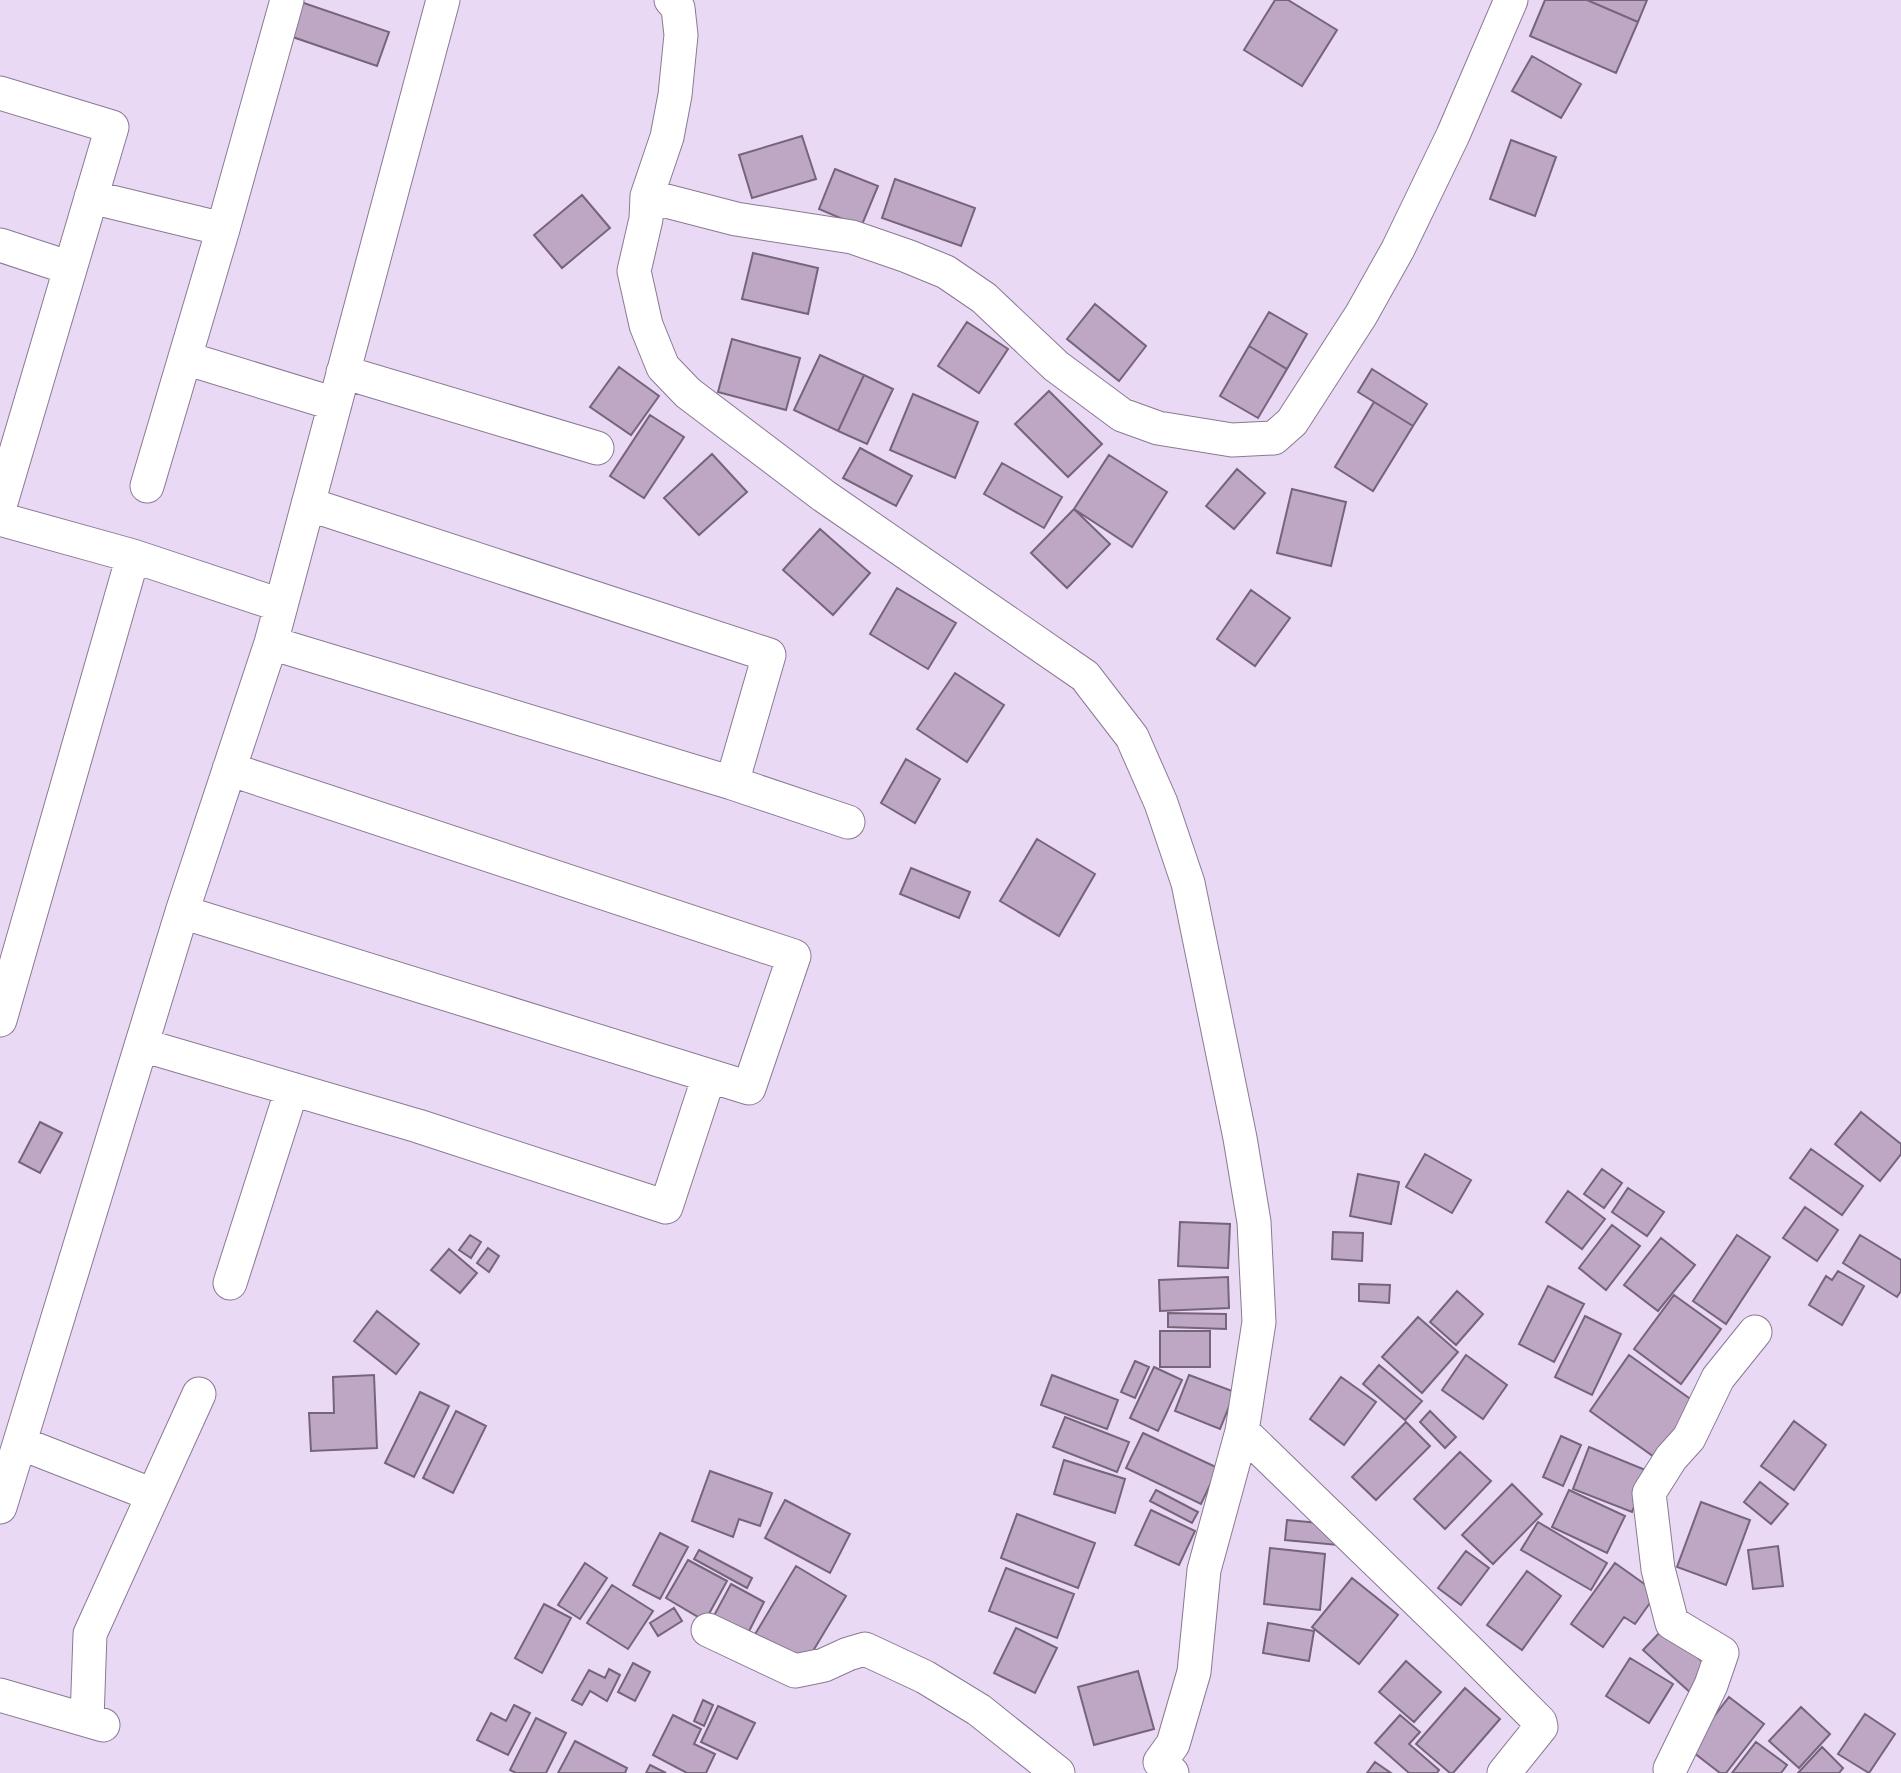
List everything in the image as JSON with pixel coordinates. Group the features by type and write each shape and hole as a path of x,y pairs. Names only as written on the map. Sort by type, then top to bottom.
{"street":[{"path":"146,486 287,0"},
{"path":"0,1507 182,912 271,643 443,0"},
{"path":"671,0 678,8 681,35 674,95 667,137 647,197 646,219 635,271 646,325 663,368 688,393 824,496 1085,676 1132,737 1161,803 1188,883 1242,1149 1254,1222 1259,1322 1242,1432 1204,1570 1194,1672 1173,1744 1158,1769"},
{"path":"647,197 736,219 852,237 907,256 946,272 984,298 1056,366 1122,415 1158,428 1232,440 1274,438 1292,422 1362,315 1398,249 1453,135 1511,0"},
{"path":"0,93 112,127 0,506"},
{"path":"91,197 222,229"},
{"path":"0,245 70,268"},
{"path":"185,358 335,404"},
{"path":"343,372 597,448"},
{"path":"308,505 769,655 732,783"},
{"path":"0,519 133,556 280,605"},
{"path":"0,1020 133,556"},
{"path":"271,643 732,783 848,822"},
{"path":"182,912 749,1088 794,956 229,769"},
{"path":"142,1045 418,1126 666,1207 709,1076"},
{"path":"230,1283 292,1089"},
{"path":"1671,1772 1711,1685 1722,1653 1672,1623 1658,1569 1649,1493 1671,1458 1689,1438 1718,1378 1755,1332"},
{"path":"0,1695 95,1722 90,1634 199,1394"},
{"path":"1242,1432 1410,1592 1540,1722 1541,1727 1504,1773"},
{"path":"20,1443 153,1494"},
{"path":"708,1630 795,1671 824,1665 865,1649 925,1677 979,1710 1058,1773"}],"building":[{"path":"295,0 389,32 377,66 284,34"},
{"path":"1275,0 1288,0 1337,30 1302,86 1244,50"},
{"path":"1545,0 1587,0 1638,22 1616,73 1530,36"},
{"path":"1587,0 1647,0 1638,22"},
{"path":"1532,56 1581,84 1561,118 1512,91"},
{"path":"802,136 816,179 752,198 739,155"},
{"path":"1511,140 1556,157 1535,216 1490,199"},
{"path":"835,169 878,186 861,227 819,209"},
{"path":"895,179 975,208 961,246 882,218"},
{"path":"582,195 610,228 562,268 534,235"},
{"path":"753,253 818,268 808,314 742,299"},
{"path":"1095,304 1146,346 1119,381 1067,339"},
{"path":"1269,312 1307,334 1287,369 1249,346"},
{"path":"967,322 1008,349 979,393 938,366"},
{"path":"732,339 800,358 786,410 718,392"},
{"path":"1249,346 1287,369 1258,418 1220,396"},
{"path":"820,355 864,375 838,431 794,410"},
{"path":"619,367 659,396 631,435 590,407"},
{"path":"1372,369 1427,404 1413,426 1358,392"},
{"path":"864,375 893,389 867,444 838,431"},
{"path":"1049,391 1102,444 1068,477 1015,424"},
{"path":"913,394 978,422 955,478 890,450"},
{"path":"1374,402 1413,426 1373,491 1335,467"},
{"path":"650,415 684,437 644,498 610,476"},
{"path":"860,448 912,476 896,506 843,478"},
{"path":"712,454 747,492 699,535 664,498"},
{"path":"1109,455 1167,492 1132,547 1074,509"},
{"path":"1002,463 1062,497 1044,528 984,494"},
{"path":"1237,469 1265,493 1234,529 1206,506"},
{"path":"1292,489 1346,502 1331,566 1277,553"},
{"path":"1074,509 1110,544 1067,588 1031,553"},
{"path":"820,529 870,573 833,615 783,570"},
{"path":"897,588 956,623 928,669 870,634"},
{"path":"1251,590 1290,618 1255,666 1217,639"},
{"path":"955,673 1004,705 967,762 917,729"},
{"path":"906,759 940,779 915,823 881,803"},
{"path":"1037,839 1095,874 1059,936 1000,901"},
{"path":"911,868 970,892 959,918 900,894"},
{"path":"1861,1112 1901,1144 1901,1154 1880,1181 1835,1144"},
{"path":"40,1122 62,1133 40,1173 19,1162"},
{"path":"1811,1149 1863,1186 1842,1215 1790,1178"},
{"path":"1425,1154 1471,1180 1452,1213 1406,1187"},
{"path":"1602,1169 1622,1183 1604,1208 1584,1194"},
{"path":"1358,1174 1399,1182 1391,1224 1350,1216"},
{"path":"1628,1188 1664,1212 1647,1236 1612,1212"},
{"path":"1568,1191 1605,1219 1582,1249 1546,1222"},
{"path":"1805,1207 1838,1230 1817,1261 1783,1238"},
{"path":"1180,1222 1230,1224 1228,1268 1178,1266"},
{"path":"1612,1225 1640,1246 1606,1290 1579,1268"},
{"path":"1333,1232 1363,1233 1362,1261 1332,1259"},
{"path":"470,1235 481,1242 471,1258 459,1250"},
{"path":"1737,1235 1770,1257 1726,1324 1693,1301"},
{"path":"1860,1235 1901,1260 1901,1291 1897,1297 1843,1263"},
{"path":"1661,1238 1695,1265 1658,1311 1624,1285"},
{"path":"488,1248 499,1256 489,1272 477,1263"},
{"path":"449,1249 477,1273 460,1293 431,1270"},
{"path":"1838,1271 1864,1286 1842,1325 1809,1305 1826,1276 1832,1280"},
{"path":"1228,1277 1229,1308 1160,1311 1159,1280"},
{"path":"1359,1284 1390,1285 1389,1303 1359,1301"},
{"path":"1548,1286 1584,1304 1554,1362 1519,1344"},
{"path":"1457,1291 1483,1314 1456,1345 1430,1322"},
{"path":"1674,1295 1721,1329 1681,1384 1634,1349"},
{"path":"377,1311 419,1344 396,1374 354,1341"},
{"path":"1168,1313 1226,1314 1226,1329 1168,1327"},
{"path":"1585,1316 1621,1334 1592,1395 1555,1377"},
{"path":"1418,1317 1458,1352 1422,1393 1382,1357"},
{"path":"1160,1331 1210,1331 1210,1367 1160,1367"},
{"path":"1466,1355 1507,1385 1483,1419 1442,1390"},
{"path":"1629,1355 1696,1403 1657,1459 1590,1411"},
{"path":"1135,1361 1149,1367 1135,1398 1121,1392"},
{"path":"1379,1365 1422,1401 1405,1420 1363,1384"},
{"path":"1154,1367 1182,1380 1158,1431 1130,1418"},
{"path":"374,1375 377,1448 311,1451 309,1413 334,1413 333,1377"},
{"path":"1052,1375 1118,1400 1107,1429 1041,1405"},
{"path":"1189,1375 1235,1392 1220,1429 1175,1411"},
{"path":"1341,1377 1376,1402 1344,1445 1310,1419"},
{"path":"420,1392 449,1406 414,1477 385,1463"},
{"path":"456,1411 486,1426 453,1493 423,1478"},
{"path":"1430,1411 1456,1437 1445,1448 1420,1422"},
{"path":"1065,1417 1129,1442 1117,1472 1053,1447"},
{"path":"1794,1421 1826,1445 1794,1490 1761,1466"},
{"path":"1406,1422 1430,1446 1376,1500 1352,1477"},
{"path":"1143,1433 1218,1468 1201,1504 1126,1468"},
{"path":"1561,1436 1581,1445 1563,1486 1543,1477"},
{"path":"1589,1447 1648,1471 1632,1512 1573,1489"},
{"path":"1460,1452 1491,1481 1445,1529 1414,1499"},
{"path":"1064,1460 1125,1479 1115,1513 1054,1494"},
{"path":"710,1471 772,1493 760,1526 739,1519 733,1537 692,1521"},
{"path":"1760,1482 1788,1504 1771,1524 1744,1502"},
{"path":"1512,1484 1542,1514 1493,1564 1462,1535"},
{"path":"1156,1490 1198,1512 1192,1523 1150,1501"},
{"path":"1569,1490 1625,1516 1607,1553 1552,1527"},
{"path":"785,1500 850,1534 830,1573 765,1538"},
{"path":"1701,1502 1750,1520 1726,1585 1677,1567"},
{"path":"1151,1510 1195,1531 1179,1565 1135,1545"},
{"path":"1017,1514 1095,1543 1078,1588 1001,1558"},
{"path":"1287,1520 1340,1525 1338,1545 1285,1540"},
{"path":"1538,1522 1607,1563 1591,1590 1521,1550"},
{"path":"660,1533 688,1547 660,1599 633,1585"},
{"path":"1778,1546 1783,1586 1753,1589 1748,1550"},
{"path":"1270,1548 1325,1554 1320,1610 1264,1604"},
{"path":"699,1550 752,1578 747,1588 694,1559"},
{"path":"1466,1551 1489,1568 1461,1605 1438,1588"},
{"path":"688,1560 727,1581 705,1621 666,1598"},
{"path":"585,1563 607,1578 580,1619 558,1605"},
{"path":"1615,1563 1657,1593 1635,1624 1624,1617 1603,1647 1571,1624"},
{"path":"796,1566 846,1596 804,1666 754,1636"},
{"path":"1006,1568 1074,1594 1057,1638 989,1611"},
{"path":"1527,1571 1561,1596 1522,1650 1487,1625"},
{"path":"1352,1578 1398,1615 1359,1664 1312,1627"},
{"path":"731,1584 764,1602 744,1641 710,1623"},
{"path":"612,1585 653,1611 628,1649 587,1623"},
{"path":"544,1604 571,1618 542,1673 515,1658"},
{"path":"674,1608 682,1621 658,1636 650,1623"},
{"path":"1268,1623 1314,1631 1309,1661 1263,1653"},
{"path":"1016,1628 1057,1648 1035,1693 994,1673"},
{"path":"1664,1628 1712,1670 1692,1694 1643,1650"},
{"path":"1630,1658 1673,1684 1649,1723 1606,1696"},
{"path":"1406,1661 1441,1692 1414,1722 1379,1692"},
{"path":"633,1663 650,1672 635,1701 618,1692"},
{"path":"609,1669 620,1675 607,1701 590,1691 582,1705 572,1700 589,1670 605,1678"},
{"path":"1138,1671 1154,1729 1094,1745 1078,1687"},
{"path":"1465,1688 1500,1719 1453,1773 1450,1773 1416,1744"},
{"path":"1729,1697 1764,1724 1726,1773 1720,1773 1689,1749"},
{"path":"703,1700 713,1705 704,1726 694,1721"},
{"path":"514,1705 530,1713 508,1755 477,1740 491,1713 506,1721"},
{"path":"718,1706 755,1723 737,1759 701,1742"},
{"path":"1801,1707 1830,1734 1799,1768 1769,1741"},
{"path":"1865,1714 1895,1734 1869,1773 1838,1754"},
{"path":"673,1715 701,1729 694,1744 715,1754 706,1773 687,1773 653,1755"},
{"path":"1400,1715 1420,1732 1409,1744 1439,1770 1437,1773 1409,1773 1375,1743"},
{"path":"536,1718 566,1733 546,1773 516,1773 510,1770"},
{"path":"575,1741 627,1768 625,1773 558,1773"},
{"path":"1756,1742 1787,1765 1781,1773 1732,1773"},
{"path":"1822,1747 1843,1768 1839,1773 1798,1773"},
{"path":"1375,1762 1391,1773 1367,1773"},
{"path":"650,1765 666,1773 646,1773"}]}
